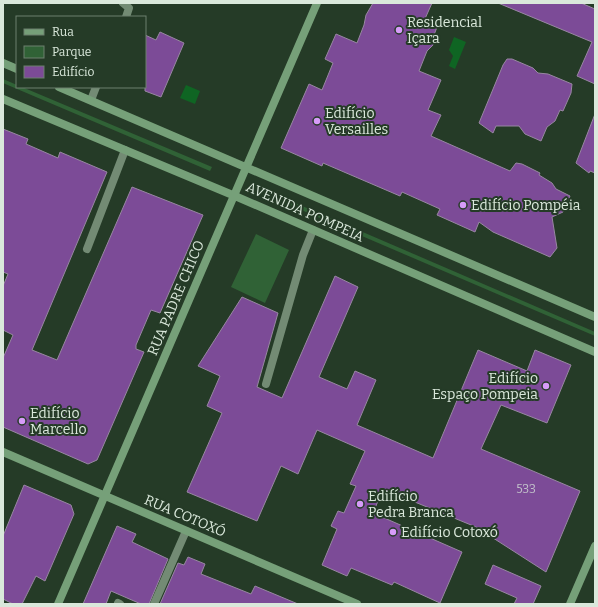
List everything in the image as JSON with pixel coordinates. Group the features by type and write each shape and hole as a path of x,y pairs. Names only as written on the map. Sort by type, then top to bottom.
{"main road":[{"name":"RUA PADRE CHICO","path":"58,604 318,3"},
{"path":"3,63 16,69"},
{"name":"AVENIDA POMPEIA","path":"62,88 595,316"},
{"name":"AVENIDA POMPEIA","path":"3,99 235,196 595,352"},
{"name":"RUA COTOXÓ","path":"3,452 357,604"},
{"path":"570,604 595,546"}],"street":[{"path":"123,3 129,8 126,16"},
{"path":"91,100 96,88"},
{"path":"87,249 125,150"},
{"path":"266,384 303,255 313,230"},
{"path":"154,604 186,531"}],"green space":[{"path":"3,79 16,85 16,88 24,88 212,167 210,171 3,83"},
{"path":"286,199 595,332 595,336 285,203"},
{"path":"256,234 289,250 265,303 231,287"}],"shaded area":[{"path":"454,37 466,42 455,69 449,66 453,56 449,50"},
{"path":"186,85 200,91 195,104 180,98"}],"building":[{"path":"373,3 432,3 424,21 437,27 434,35 434,44 427,51 419,71 441,80 428,110 441,115 431,136 510,171 516,163 522,164 540,173 539,175 552,183 556,189 570,196 563,212 552,217 557,248 550,257 493,232 479,222 475,232 437,215 440,209 402,192 400,196 323,163 322,166 281,148 309,84 322,90 333,63 325,59 336,34 357,43 366,15"},
{"path":"498,3 581,3 595,9 595,84 577,76 592,42"},
{"path":"160,32 184,43 161,97 145,91 146,35 156,40"},
{"path":"507,59 512,59 533,68 538,73 548,74 572,84 571,93 563,111 560,110 555,121 547,127 541,141 525,134 519,126 496,126 493,133 479,123 503,65"},
{"path":"595,114 595,173 590,171 589,173 576,163"},
{"path":"3,129 28,139 26,144 58,158 60,152 107,172 32,350 57,360 132,187 203,215 160,313 151,310 136,345 136,349 144,352 97,460 88,464 3,427 3,358 13,335 3,330 3,286 8,274 3,272"},
{"path":"335,276 358,287 319,377 347,389 355,371 376,380 357,425 433,458 478,350 527,371 535,350 571,365 547,423 501,405 481,449 580,491 546,572 476,527 383,489 373,513 462,552 440,603 394,582 392,585 351,568 347,576 322,565 337,529 331,526 338,511 344,513 356,486 350,484 365,451 317,430 298,474 281,466 257,521 187,492 222,413 207,406 220,376 198,366 242,297 278,313 257,387 282,398"},
{"path":"24,485 71,505 74,514 45,581 36,576 22,604 13,604 3,599 3,536"},
{"path":"117,526 136,534 132,542 168,559 149,604 141,604 111,591 106,604 83,604"},
{"path":"188,557 205,564 201,574 251,594 255,586 298,604 160,604 178,563 184,565"},
{"path":"493,565 541,586 533,604 514,604 517,598 485,584"}],"place":[{"name":"Residencial Içara","path":"399,30"},
{"name":"Edifício Versailles","path":"317,121"},
{"name":"Edifício Pompéia","path":"463,205"},
{"name":"Edifício Espaço Pompeia","path":"546,386"},
{"name":"Edifício Marcello","path":"22,421"},
{"name":"Edifício Pedra Branca","path":"360,504"},
{"name":"Edifício Cotoxó","path":"393,532"}]}
